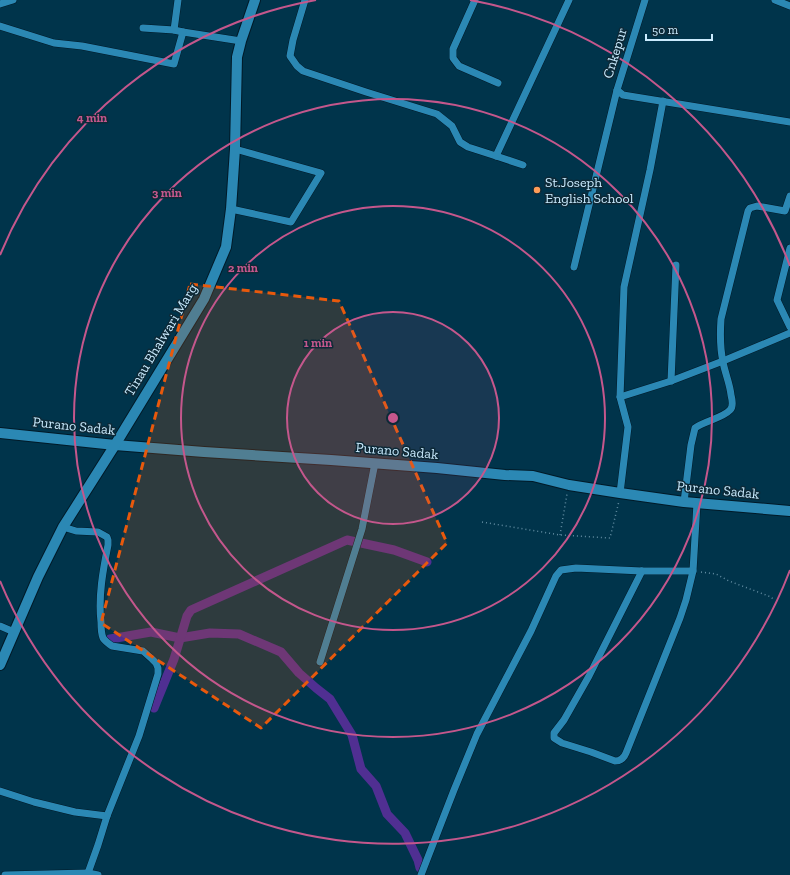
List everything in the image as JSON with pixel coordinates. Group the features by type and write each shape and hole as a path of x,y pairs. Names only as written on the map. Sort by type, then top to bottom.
{"main road":[{"name":"Tinau Bhalwari Marg","path":"0,665 38,577 63,527 204,299 226,247 231,209 235,149 237,58 241,41 255,0"},
{"name":"Purano Sadak","path":"0,433 115,445 375,463 505,475 533,476 569,485 684,502 790,512"}],"street":[{"path":"0,4 13,0"},
{"path":"174,30 178,0"},
{"path":"305,0 293,40 290,56 297,66 303,70 366,92 438,114 452,126 460,142 468,147 523,165"},
{"path":"475,0 453,49 453,58 459,66 498,83"},
{"path":"496,156 569,0"},
{"name":"Cnkepur","path":"645,0 617,90 623,95 790,122"},
{"path":"775,0 790,6"},
{"path":"0,26 54,43 82,46 174,64 183,32"},
{"path":"143,28 174,30 241,41"},
{"path":"574,267 617,90"},
{"path":"620,493 628,427 620,397 624,287 650,170 663,101"},
{"path":"231,209 291,222 321,173 235,149"},
{"path":"684,502 691,445 695,428 718,417 730,410 732,407 731,391 723,361 720,334 721,319 748,211 750,208 757,206 787,211 790,196"},
{"path":"790,248 777,300 790,327"},
{"path":"671,381 676,265"},
{"path":"620,397 671,381 790,334"},
{"path":"320,662 362,529 375,463"},
{"path":"642,571 589,676 564,720 554,733 554,738 562,743 615,761 624,758 632,740 686,600 693,571 697,503"},
{"path":"63,527 76,531 98,532 106,537 108,540 108,545 100,590 100,616 103,638 112,646 143,651 152,659 158,668 157,678 139,736 107,816 88,873"},
{"path":"421,875 477,734 531,631 556,576 561,570 576,568 642,571 693,571"},
{"path":"0,626 14,632"},
{"path":"0,791 34,802 68,810 107,816"},
{"path":"5,875 88,873 98,875"}],"path":[{"path":"560,535 569,485"},
{"path":"482,522 560,535 610,538 620,493"},
{"path":"693,571 716,574 729,581 771,597 774,600"}],"highlighted area":[{"path":"190,284 339,301 447,543 261,728 101,623"}],"waterway":[{"path":"154,708 174,659 187,616 191,610 347,540 394,550 427,562"},
{"path":"110,639 151,632 180,638 210,633 239,634 281,652 299,673 330,699 352,735 361,769 376,786 387,814 405,833 418,860 420,868"}],"place":[{"name":"St.Joseph English School","path":"537,190"}]}
